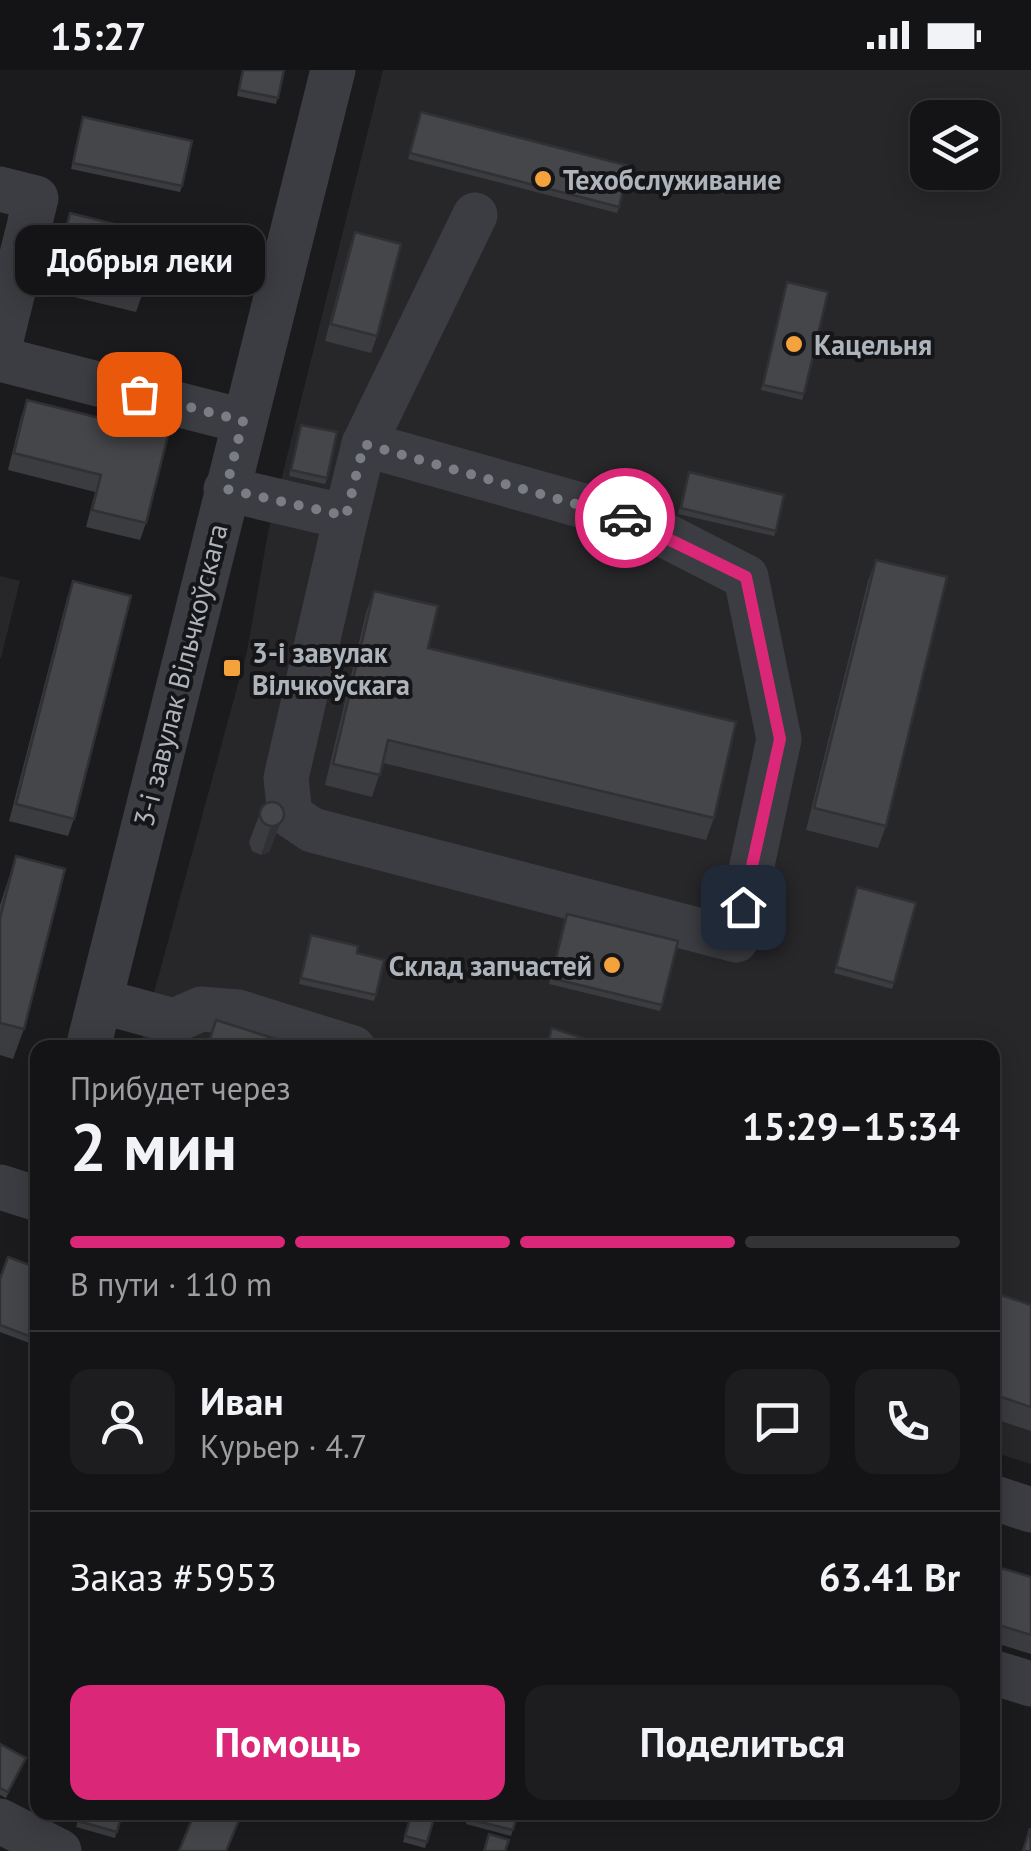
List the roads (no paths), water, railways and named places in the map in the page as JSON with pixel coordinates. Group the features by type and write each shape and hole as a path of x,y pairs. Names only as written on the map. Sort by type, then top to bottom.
{"street":[{"name":"3-і завулак Вільчкоўскага","path":"90,1040 333,70"},
{"path":"0,189 36,198 0,344"},
{"path":"364,444 638,521 746,577 780,739 736,940 312,830 290,816 286,778 364,444 475,214"},
{"path":"0,359 243,421"},
{"path":"226,489 346,516"},
{"path":"100,1001 173,1034 201,1010 238,1012 327,1040"},
{"path":"0,1187 30,1196"},
{"path":"1000,1500 1031,1510"},
{"path":"1000,1674 1031,1684"},
{"path":"0,1821 59,1851"}],"place":[{"name":"Техобслуживание","path":"543,179"},
{"name":"Кацельня","path":"794,344"},
{"name":"Добрыя леки","path":"139,394"},
{"name":"3-і завулак Вілчкоўскага","path":"232,668"},
{"name":"Склад запчастей","path":"612,965"}]}
